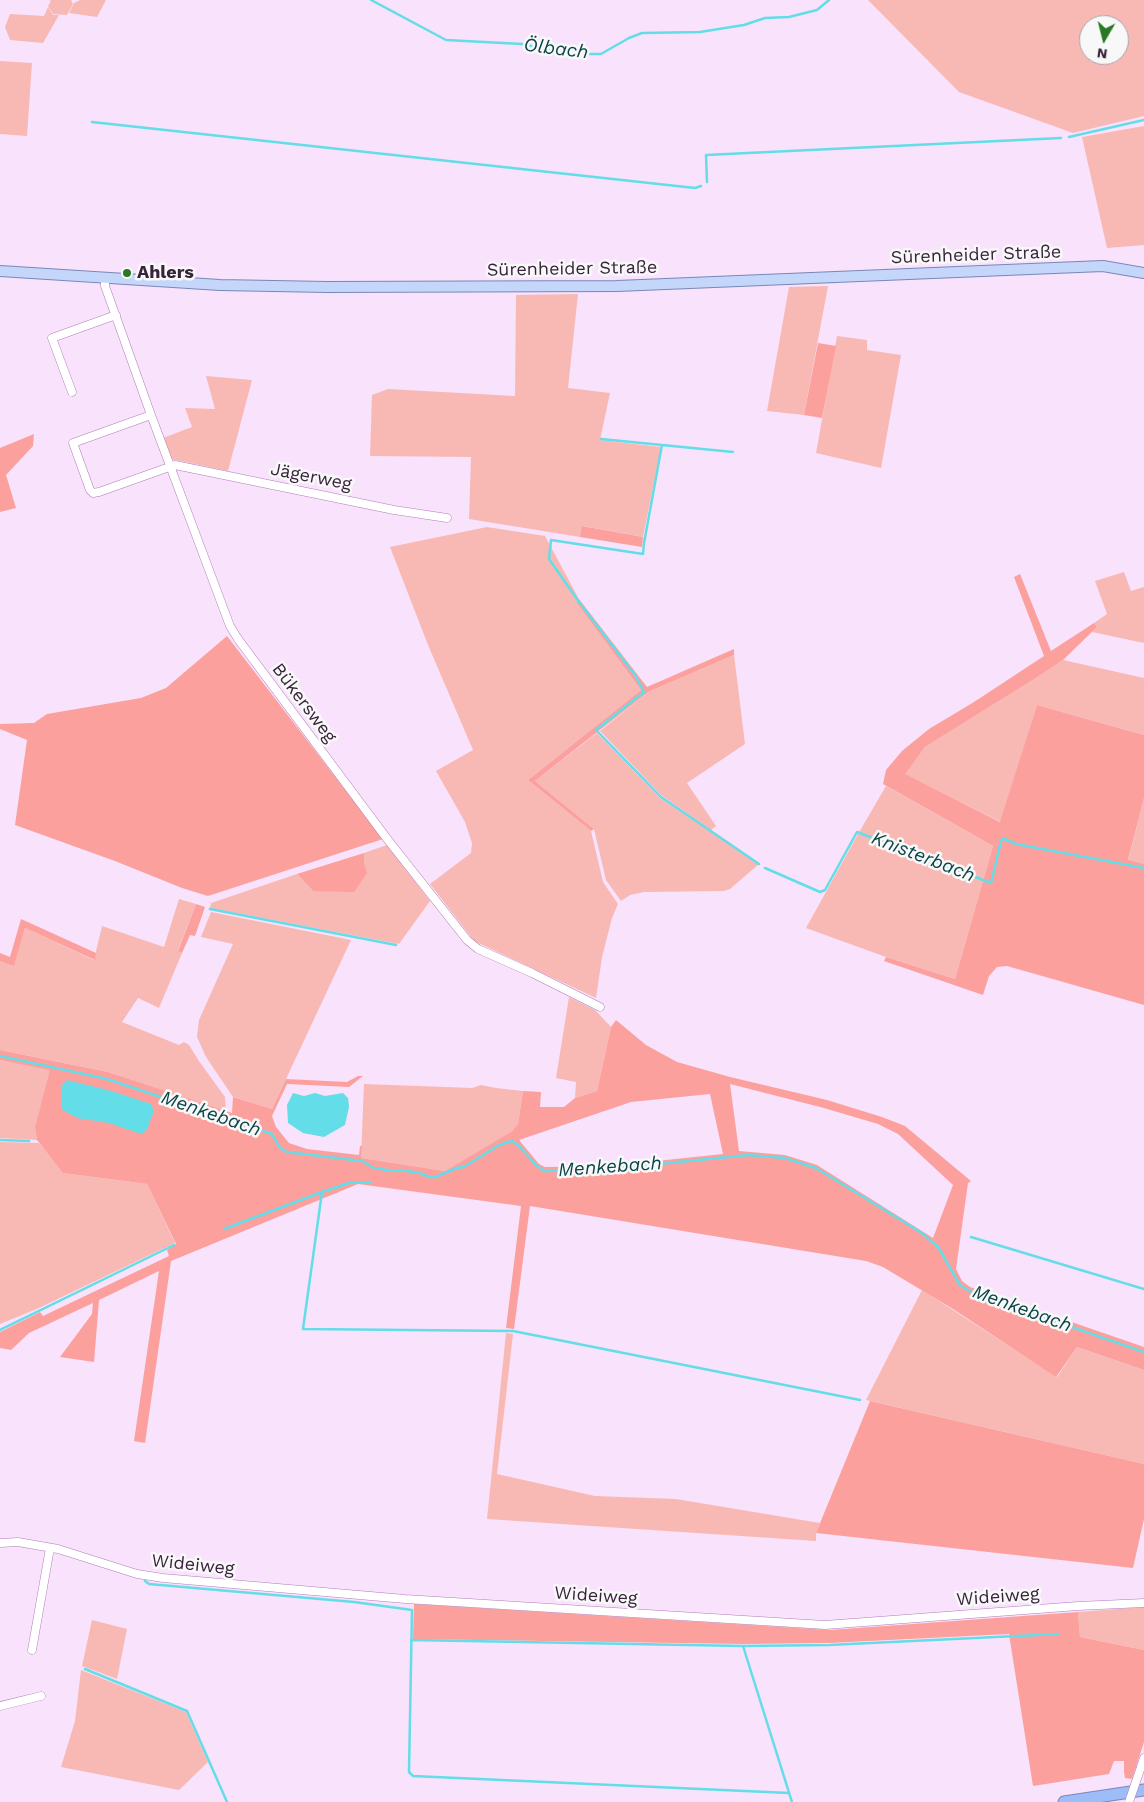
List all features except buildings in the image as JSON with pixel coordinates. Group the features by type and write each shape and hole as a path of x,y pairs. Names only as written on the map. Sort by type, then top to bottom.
{"highway":[{"path":"1064,1802 1144,1790"}],"main road":[{"name":"Sürenheider Straße","path":"0,271 220,285 285,287 617,286 1103,266 1144,272"}],"street":[{"name":"Bükersweg","path":"105,278 105,286 151,415 230,626 238,640 459,932 478,949 600,1007"},
{"path":"72,392 52,338 116,315"},
{"path":"151,415 73,443 90,490 93,493 98,492 170,466"},
{"name":"Jägerweg","path":"170,466 175,465 394,510 447,518"},
{"name":"Wideiweg","path":"0,1543 18,1542 50,1548 137,1574 163,1578 405,1599 825,1625 1144,1602"},
{"path":"32,1650 50,1548"},
{"path":"0,1706 40,1696"},
{"path":"1129,1802 1144,1758"}],"shaded area":[{"path":"49,0 71,0 73,4 67,15 53,14 48,6 51,1"},
{"path":"80,0 106,0 97,17 69,13 74,3"},
{"path":"868,0 1144,0 1144,116 1073,133 959,92"},
{"path":"48,7 53,15 59,15 43,43 10,40 5,27 10,14 44,16"},
{"path":"0,61 32,63 27,136 0,134"},
{"path":"1144,126 1144,245 1107,248 1082,137"},
{"path":"828,286 804,415 767,411 789,287"},
{"path":"578,294 568,388 610,393 600,440 661,447 643,537 583,526 580,537 469,519 471,457 370,456 372,395 388,389 515,396 516,295"},
{"path":"837,336 867,340 867,350 901,355 881,468 816,453"},
{"path":"818,343 836,346 822,418 804,415"},
{"path":"206,376 252,380 228,471 171,459 163,438 192,427 185,408 215,409"},
{"path":"34,434 33,446 6,475 16,508 0,512 0,448"},
{"path":"582,526 643,537 642,547 580,537"},
{"path":"487,527 545,536 579,599 576,602 641,690 528,780 591,831 603,882 618,904 612,918 602,957 596,998 474,941 430,884 471,853 472,843 465,822 436,771 473,750 428,645 390,547"},
{"path":"1124,572 1131,591 1144,587 1144,643 1092,632 1097,627 1094,623 1107,614 1095,581"},
{"path":"1020,574 1051,651 1094,623 1097,627 1063,660 925,747 905,774 1000,822 1037,705 1144,735 1144,798 1128,860 1144,864 1144,1005 1007,966 997,967 989,976 983,995 884,961 886,957 955,979 993,846 883,784 886,770 902,751 929,729 1044,656 1014,577"},
{"path":"579,599 647,687 734,649 734,655 648,692 535,781 594,829 591,831 528,780 641,690 576,602"},
{"path":"227,636 383,839 208,896 15,825 27,740 0,729 0,724 34,723 47,714 141,698 166,688"},
{"path":"734,655 745,744 687,783 716,826 711,830 661,795 600,731 648,692"},
{"path":"1063,660 1144,678 1144,735 1037,705 1001,822 904,774 925,747"},
{"path":"597,733 660,798 759,864 730,889 724,891 644,892 630,895 621,901 606,880 594,829 535,781"},
{"path":"886,786 993,846 955,979 886,957 806,928"},
{"path":"1144,798 1144,864 1128,861"},
{"path":"387,845 430,901 399,944 210,908 211,903 297,874 313,891 364,864 364,853"},
{"path":"364,853 364,864 367,873 354,892 313,891 297,874"},
{"path":"179,899 196,904 178,950 182,953 159,1008 138,998 122,1022 179,1045 184,1042 189,1045 225,1097 226,1112 108,1072 0,1050 0,961 14,965 25,928 94,960 102,926 164,947"},
{"path":"196,904 205,907 195,936 190,935 182,953 178,951"},
{"path":"211,912 351,940 272,1109 233,1097 206,1057 197,1037 199,1020 233,944 201,937"},
{"path":"21,919 96,953 95,960 25,928 14,966 0,961 0,953 10,957"},
{"path":"569,997 595,1010 611,1027 597,1091 575,1098 576,1082 556,1078"},
{"path":"616,1020 646,1045 677,1062 730,1077 827,1100 905,1126 971,1181 968,1183 956,1269 962,1281 970,1287 1144,1347 1144,1370 1077,1347 1056,1377 953,1309 883,1267 866,1261 530,1206 514,1329 506,1328 521,1206 358,1184 171,1261 145,1443 134,1441 159,1271 99,1300 94,1362 60,1357 92,1314 93,1303 29,1333 11,1350 0,1348 0,1332 40,1312 43,1316 169,1256 167,1250 176,1244 147,1184 63,1173 37,1140 35,1127 50,1070 0,1060 0,1050 108,1072 232,1113 233,1097 272,1109 286,1079 347,1082 358,1076 363,1076 349,1087 287,1084 272,1116 276,1127 289,1143 307,1149 359,1155 360,1146 362,1146 361,1158 445,1171 512,1131 518,1124 523,1091 541,1092 540,1107 564,1107 575,1098 597,1091 611,1027","holes":["730,1084 878,1124 898,1134 953,1185 933,1238 817,1165 785,1155 739,1151","710,1094 723,1154 609,1166 545,1167 539,1164 519,1140 631,1102"]},
{"path":"0,1060 51,1069 35,1127 37,1140 0,1138"},
{"path":"364,1084 472,1088 481,1085 523,1091 518,1124 512,1131 445,1171 361,1158"},
{"path":"0,1142 39,1143 64,1173 147,1184 175,1243 39,1308 0,1324"},
{"path":"922,1290 1057,1377 1077,1347 1144,1370 1144,1464 866,1400"},
{"path":"506,1333 513,1334 497,1474 595,1496 676,1499 820,1523 816,1533 816,1541 487,1519"},
{"path":"870,1401 1144,1464 1144,1519 1133,1568 816,1533"},
{"path":"414,1604 830,1630 1078,1612 1080,1637 1144,1650 1144,1742 1132,1779 1125,1778 1124,1761 1114,1761 1109,1774 1033,1786 1009,1634 829,1643 743,1644 413,1639"},
{"path":"1144,1607 1144,1650 1080,1637 1078,1612"},
{"path":"92,1620 127,1629 117,1679 82,1666"},
{"path":"81,1670 186,1712 208,1762 179,1790 61,1767 75,1721"}],"water":[{"path":"67,1080 108,1090 151,1104 154,1110 147,1130 141,1134 109,1123 77,1118 61,1109 62,1085"},
{"path":"293,1093 304,1096 315,1093 325,1096 343,1093 348,1098 349,1107 345,1125 324,1137 303,1133 288,1123 287,1105"}],"waterway":[{"name":"Ölbach","path":"371,0 446,40 522,44 568,54 601,54 642,33 700,32 744,25 765,18 789,17 817,10 829,0"},
{"path":"1069,137 1144,120"},
{"path":"92,122 695,188 701,186"},
{"path":"707,182 706,155 1061,138"},
{"path":"601,439 662,445"},
{"path":"644,543 662,445 733,452"},
{"path":"644,543 643,554 551,540 549,559 579,602 635,675 644,692 596,730 661,797 759,864"},
{"name":"Knisterbach","path":"765,868 820,892 825,890 857,832 991,883 1003,838 1016,844 1144,868"},
{"path":"210,909 396,945"},
{"name":"Menkebach","path":"0,1056 107,1079 272,1134 280,1148 287,1152 362,1161 374,1168 420,1173 429,1177 436,1177 456,1168 464,1167 499,1145 512,1141 537,1166 545,1171 609,1169 748,1155 785,1158 816,1168 922,1233 938,1247 960,1285 971,1292 1144,1352"},
{"path":"0,1140 29,1141"},
{"path":"224,1229 349,1183 370,1182"},
{"path":"322,1192 303,1329 513,1331 860,1400"},
{"path":"971,1237 1144,1289"},
{"path":"0,1330 174,1245"},
{"path":"145,1581 149,1584 354,1602 412,1610 409,1772 413,1776 789,1793"},
{"path":"411,1640 743,1646 829,1645 1058,1634"},
{"path":"743,1646 792,1802"},
{"path":"85,1669 187,1711 227,1802"}],"place":[{"name":"Ahlers","path":"127,273"}]}
